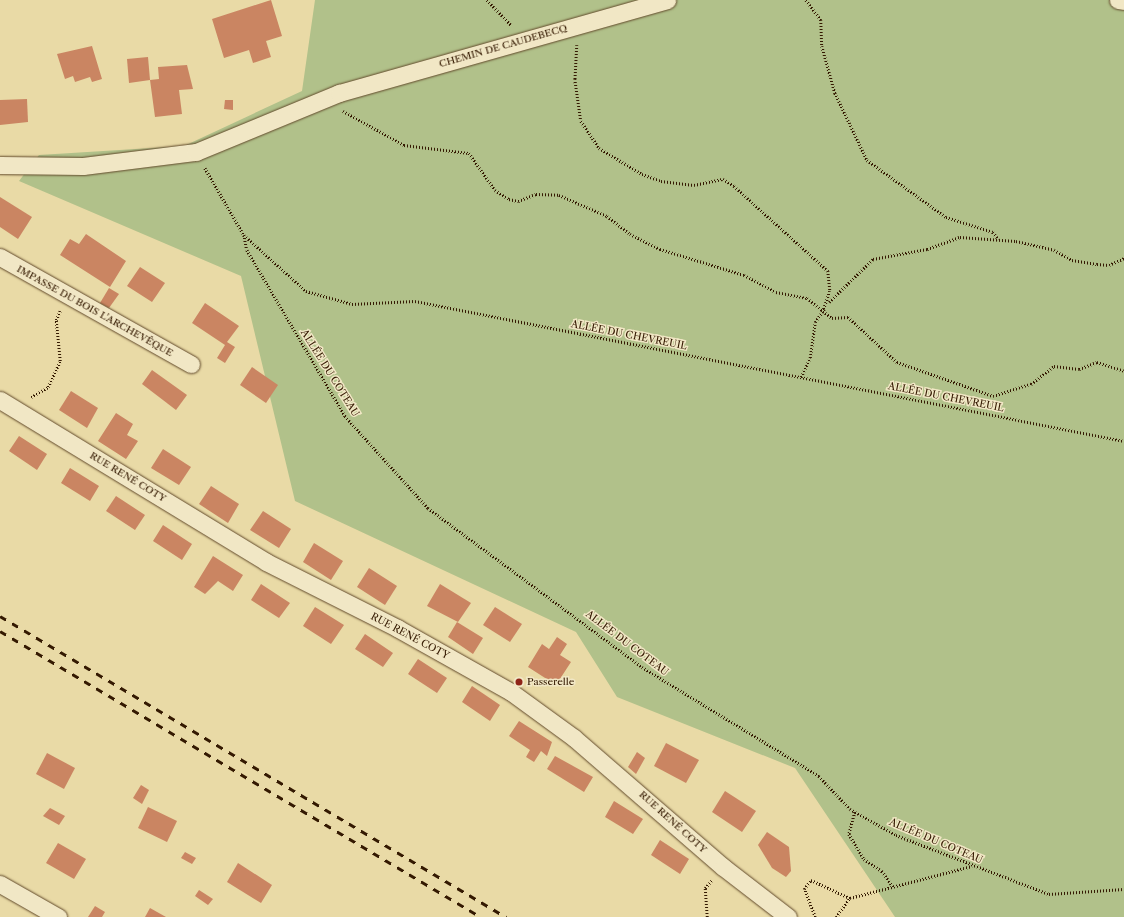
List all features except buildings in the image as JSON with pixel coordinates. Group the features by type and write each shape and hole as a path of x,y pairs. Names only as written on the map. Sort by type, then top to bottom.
{"street":[{"name":"CHEMIN DE CAUDEBECQ","path":"0,164 83,166 196,152 339,93 667,0"},
{"path":"1118,0 1124,1"},
{"name":"IMPASSE DU BOIS L'ARCHEVÊQUE","path":"0,257 191,364"},
{"name":"RUE RENÉ COTY","path":"0,400 266,562 511,692 627,781 723,867 788,917"},
{"path":"0,884 58,917"}],"path":[{"path":"487,0 514,28"},
{"path":"806,0 821,20 822,46 835,93 867,160 946,217 993,232 998,240"},
{"path":"575,26 575,79 581,121 599,148 642,174 661,181 694,185 723,179 734,186 828,271 830,291 823,311"},
{"path":"339,93 344,113 404,145 469,153 496,190 509,200 518,201 536,194 559,195 607,216 630,234 660,249 744,275 776,292 807,298 832,318 848,317 897,362 993,396 1031,384 1054,366 1079,369 1097,362 1124,371"},
{"name":"ALLÉE DU CHEVREUIL","path":"196,152 244,235 306,290 352,304 414,301 1124,440"},
{"name":"ALLÉE DU COTEAU","path":"244,235 247,250 345,416 428,508 642,667 819,776 855,811 896,835 972,866 1049,894 1124,889"},
{"path":"801,377 810,358 815,322 843,286 873,259 927,249 960,237 1016,241 1091,263 1109,265 1124,258"},
{"path":"21,412 32,396 48,387 60,361 56,320"},
{"path":"855,811 849,834 864,858 882,871 894,887"},
{"path":"815,917 804,889 811,880 850,898 972,866"},
{"path":"705,888 707,917"},
{"path":"836,917 850,898"}],"green space":[{"path":"315,0 1124,0 1124,917 895,917 795,768 617,697 576,632 295,501 241,276 19,181 39,155 184,146 302,91"}],"railway":[{"path":"0,616 506,917"},
{"path":"0,631 481,917"}],"place":[{"name":"Passerelle","path":"519,682"}]}
